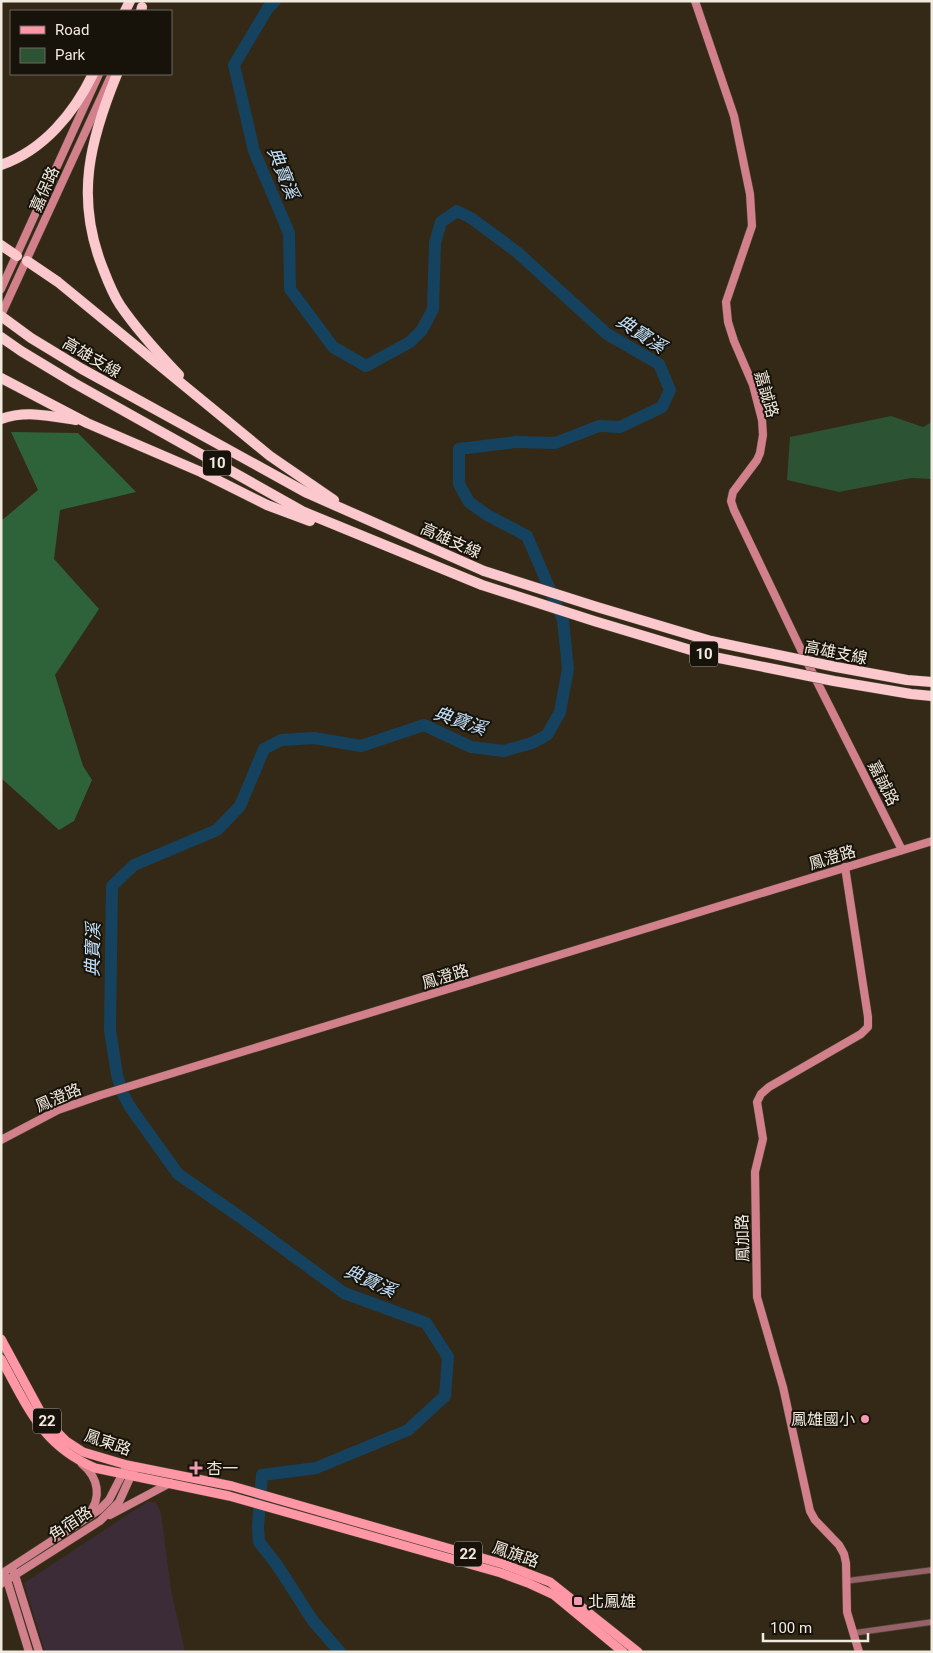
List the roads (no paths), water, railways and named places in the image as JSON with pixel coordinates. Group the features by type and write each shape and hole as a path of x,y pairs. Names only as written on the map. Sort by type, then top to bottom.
{"highway":[{"path":"1,165 34,149 48,136 66,118 92,75"},
{"path":"117,75 104,106 90,155 88,209 92,236 103,268 119,303 150,344 198,396"},
{"path":"1,244 17,256"},
{"path":"27,261 58,282 270,456 355,514"},
{"name":"高雄支線","path":"1,316 31,338 82,370 308,493 484,571 710,641 836,668 907,680 932,682"},
{"name":"高雄支線","path":"1,337 74,383 304,512 482,585 714,657 834,681 932,696"},
{"path":"1,378 87,422 202,472 278,510 420,560"},
{"path":"1,419 21,414 41,414 87,422"}],"main road":[{"name":"鳳東路","path":"1,1339 40,1411 51,1426 66,1441 84,1452 230,1491"},
{"name":"鳳東路","path":"1,1359 38,1425 54,1444 78,1461 95,1468 127,1475 230,1491"},
{"name":"22","path":"230,1491 277,1504"},
{"name":"鳳旗路","path":"277,1504 528,1583 562,1601 623,1652"},
{"name":"鳳旗路","path":"277,1504 503,1564 536,1576 550,1582 566,1593 638,1652"}],"street":[{"name":"嘉誠路","path":"695,1 734,116 750,194 752,226 726,302 728,322 734,341 753,385 762,420 763,435 757,460 733,492 731,500 734,510 804,656 902,850"},
{"name":"嘉保路","path":"1,289 99,75"},
{"name":"嘉保路","path":"1,316 112,75"},
{"path":"17,256 27,261"},
{"name":"鳳澄路","path":"1,1140 58,1110 101,1095 932,841"},
{"name":"鳳加路","path":"845,867 868,1027 861,1034 769,1087 761,1094 757,1102 763,1139 755,1172 755,1230 757,1297 783,1387 810,1510 815,1520 839,1545 844,1554 846,1563 847,1612 859,1652"},
{"path":"78,1461 89,1469 93,1475 98,1493 93,1508 78,1526"},
{"name":"角宿路","path":"9,1577 100,1521 119,1502 131,1466"},
{"name":"角宿路","path":"9,1577 105,1505 127,1475"},
{"path":"100,1521 170,1482"},
{"path":"846,1581 932,1570"},
{"path":"3,1574 9,1577 39,1652"},
{"path":"9,1577 29,1652"},
{"path":"854,1633 932,1622"}],"waterway":[{"name":"典寶溪","path":"275,1 268,8 234,65 254,151 289,233 290,289 333,347 366,366 410,342 422,330 433,309 435,243 441,222 457,211 471,218 517,252 607,334 659,364 670,390 662,407 620,427 599,426 555,443 516,442 459,449 459,484 469,502 487,515 527,536 563,620 568,669 560,712 547,735 532,743 504,751 471,747 424,725 361,746 314,738 281,740 264,749 240,806 217,830 134,865 112,886 110,1030 117,1075 123,1094 130,1107 178,1174 344,1293 426,1323 448,1357 445,1396 408,1430 316,1468 262,1475 258,1526 259,1542 277,1565 313,1621 340,1652"}],"place":[{"name":"鳳雄國小","path":"865,1419"},
{"name":"杏一","path":"196,1468"},
{"name":"北鳳雄","path":"578,1601"}]}
